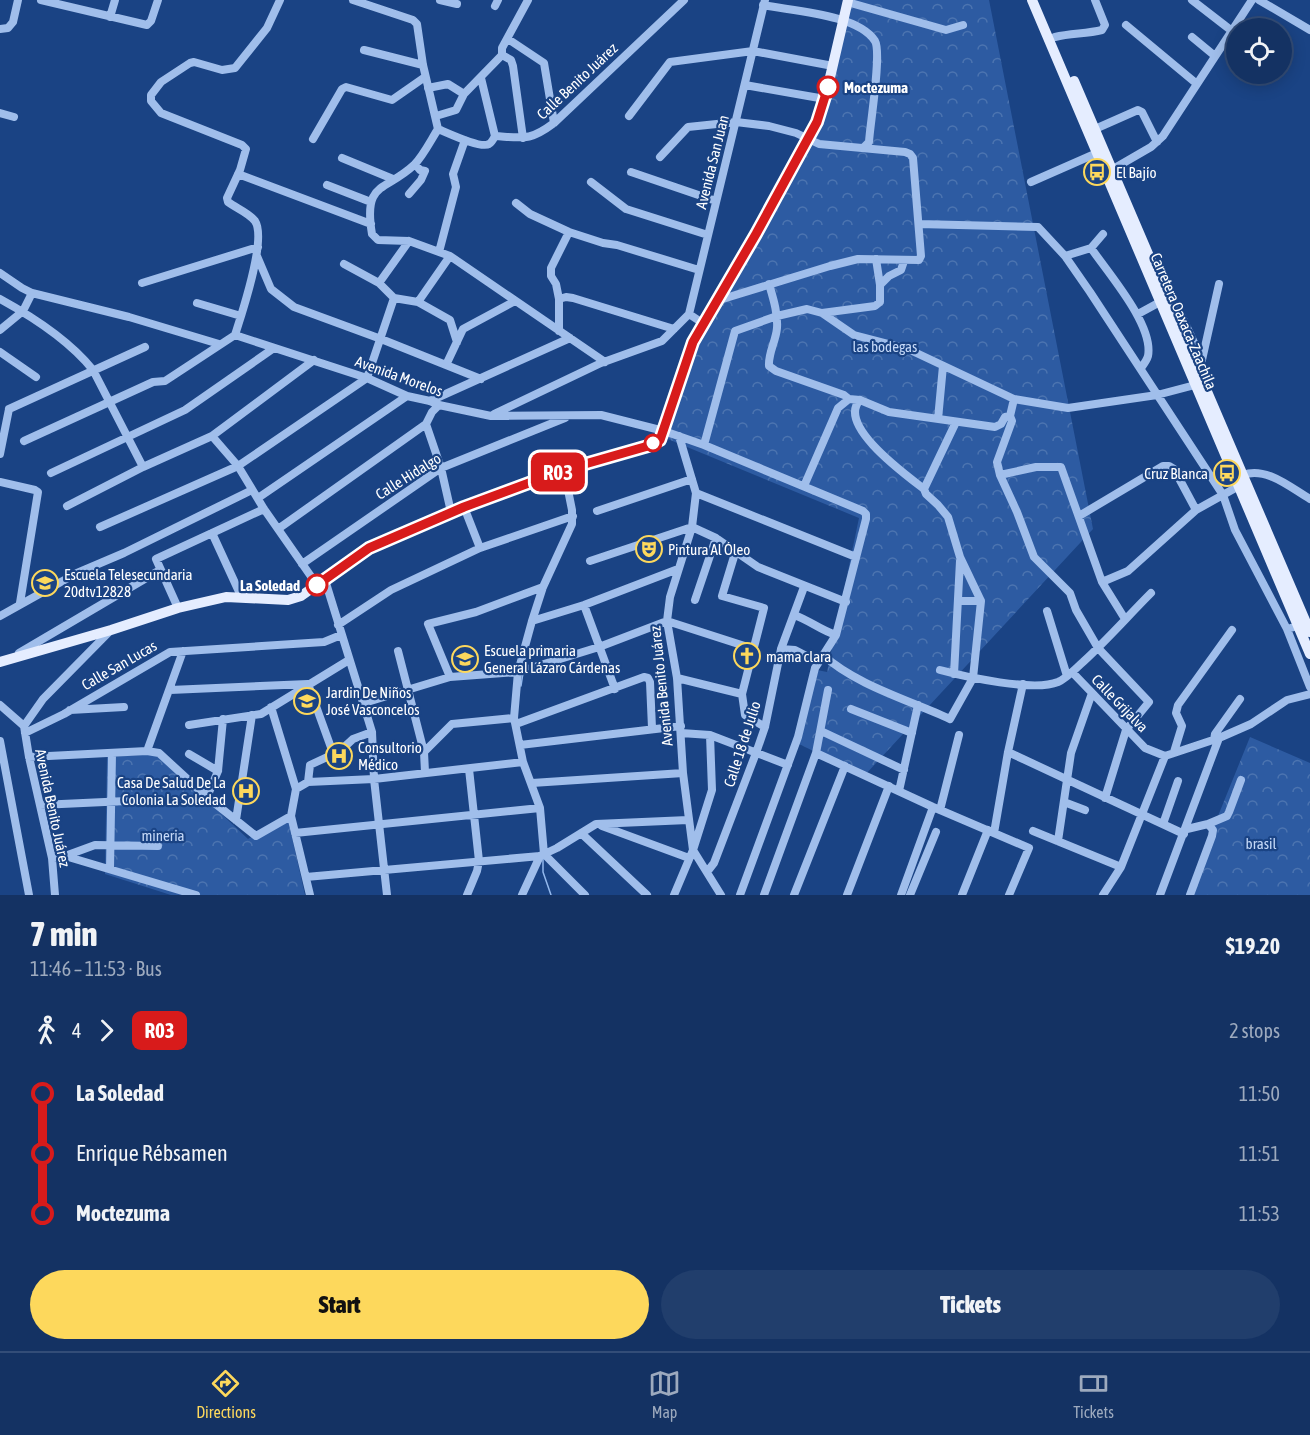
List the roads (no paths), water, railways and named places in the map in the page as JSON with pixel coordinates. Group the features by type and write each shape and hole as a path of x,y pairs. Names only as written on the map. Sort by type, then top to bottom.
{"main road":[{"name":"Carretera Oaxaca-Zaachila","path":"1032,0 1310,654"},
{"name":"Carretera Oaxaca-Zaachila","path":"1039,0 1310,632"},
{"path":"3,662 178,608 226,597 288,600 301,596 369,548 451,512 564,470 648,446 660,440 693,342 756,234 817,122 825,99 848,1"}],"street":[{"path":"0,29 8,28 13,21 18,0"},
{"path":"41,0 147,25 151,21 158,0"},
{"path":"110,17 115,0"},
{"path":"24,441 153,382 165,381 235,334 257,251 258,229 254,219 228,202 227,198 246,149 242,145 161,113 151,101 151,95 161,82 190,63 194,62 222,70 235,68 267,28 280,0"},
{"path":"353,0 413,20 417,24 425,77 438,129 415,164 376,190 371,202 372,234 378,240 409,241 450,256 605,362"},
{"path":"440,0 457,4"},
{"path":"436,116 456,110 464,94 502,55 502,48 528,0"},
{"name":"Calle Benito Juárez","path":"438,129 485,145 491,143 495,136 523,138 538,135 554,123 684,0"},
{"path":"1054,37 1068,33 1088,34 1102,30 1105,25 1095,0"},
{"path":"1192,0 1226,26"},
{"path":"1240,18 1252,0"},
{"path":"1259,0 1310,30"},
{"path":"848,1 946,30 963,25"},
{"path":"764,3 843,20 864,31 876,42 877,57 869,142 863,148"},
{"name":"Avenida San Juan","path":"689,314 764,3"},
{"path":"1126,26 1197,84"},
{"path":"1192,37 1215,56"},
{"path":"508,39 544,63 554,123"},
{"path":"1113,169 1151,147 1163,136 1226,40"},
{"path":"364,50 423,65"},
{"path":"629,116 670,62 753,51 833,66"},
{"path":"502,55 511,60 513,66 523,138"},
{"path":"313,138 346,87 392,100 425,77"},
{"path":"481,78 495,136"},
{"path":"428,88 448,84 464,94"},
{"path":"745,85 825,99"},
{"path":"1095,129 1138,110 1142,112 1157,142"},
{"path":"0,113 14,117"},
{"path":"660,157 688,127 736,122 769,126 796,133 819,144 910,154 913,158 920,224 921,256 919,260 858,259 716,301"},
{"path":"439,252 456,187 453,174 465,140"},
{"path":"1031,182 1097,153"},
{"path":"342,158 393,179"},
{"path":"409,195 425,171 420,170 415,164"},
{"path":"631,172 716,201"},
{"path":"238,174 371,224"},
{"path":"591,182 626,209 708,235"},
{"path":"327,185 371,202"},
{"path":"516,202 530,214 569,232 699,270"},
{"path":"920,224 1038,227 1065,256 1223,495 1235,530 1287,629 1310,687"},
{"path":"559,330 559,299 556,284 551,276 551,268 569,232"},
{"path":"1065,256 1091,248 1103,234"},
{"path":"379,283 409,241"},
{"path":"1091,248 1138,314 1149,346 1148,358 1141,368"},
{"path":"141,283 257,251"},
{"path":"257,251 271,289 294,307 481,379"},
{"path":"418,302 450,256"},
{"path":"822,313 875,306 880,302 876,259"},
{"path":"880,285 889,276 901,270 904,261"},
{"path":"344,264 379,283 394,298 418,302 450,320 457,342"},
{"path":"0,273 32,293 129,317 219,344"},
{"path":"769,284 777,316 777,330 769,366 776,371 889,412 994,427 1002,424 1005,417 1010,416"},
{"path":"1200,373 1219,284"},
{"path":"0,330 23,311 32,293"},
{"path":"100,527 238,466 367,378 394,298"},
{"path":"559,299 573,298 674,329"},
{"path":"0,299 23,311 73,349 93,370 143,467"},
{"path":"446,365 463,329 515,301"},
{"path":"1138,314 1160,302"},
{"path":"197,303 241,316"},
{"path":"704,445 735,331 777,316 807,309 822,313 854,335 908,349 1014,399 1068,408 1157,395 1195,386"},
{"path":"1179,309 1202,360"},
{"path":"491,416 605,362 662,341 689,314 704,324"},
{"name":"Avenida Morelos","path":"235,334 367,378 407,396 439,405 491,416 601,415 679,436 864,511 866,514 856,557"},
{"path":"430,401 570,338"},
{"path":"0,454 4,408 145,347"},
{"path":"51,473 185,410 274,348"},
{"path":"0,351 36,377"},
{"path":"67,506 143,467 212,436 314,360"},
{"path":"938,419 943,366"},
{"path":"258,498 407,396"},
{"path":"804,486 838,408 849,399"},
{"path":"1014,399 1010,416 1012,421 996,462 1034,557 1070,593 1076,610 1098,648 1149,702 1126,730 1105,798"},
{"path":"781,649 795,650 821,659 950,719 973,678 981,601 960,557 948,517 924,489 878,453 854,415 854,408 860,400"},
{"path":"278,528 426,424 432,412 439,405"},
{"name":"Calle Hidalgo","path":"302,564 441,468 571,416"},
{"path":"924,489 956,422"},
{"path":"426,424 441,468 451,512"},
{"path":"212,436 238,466 302,564 321,583 338,626 372,732 374,779 387,895"},
{"name":"Avenida Benito Juárez","path":"679,436 696,493 692,527 670,597 667,621 677,678 691,854 707,872 721,895"},
{"path":"1079,516 1163,466 1174,468 1196,510"},
{"path":"1000,475 1036,467 1061,467 1102,582 1125,619"},
{"path":"522,895 542,855 540,808 523,762 515,721 518,672 543,587 572,524 573,516 564,470"},
{"path":"1102,582 1128,571 1196,510 1239,486 1243,475 1252,471 1262,472 1310,499"},
{"path":"597,511 692,479"},
{"path":"0,482 38,492 20,603"},
{"path":"0,616 77,573 124,553 252,490"},
{"path":"696,493 856,557 836,635 814,668 798,737 741,895"},
{"path":"464,507 480,548"},
{"path":"178,608 156,559 264,509"},
{"path":"338,626 391,590 480,548 573,516"},
{"path":"590,561 692,527 736,550 758,567 846,602"},
{"path":"212,533 241,596"},
{"path":"695,600 716,538"},
{"path":"736,550 722,596 764,608 742,694 745,715 765,727"},
{"path":"954,674 960,557"},
{"path":"3,662 160,570"},
{"path":"532,621 584,605 678,570"},
{"path":"450,677 428,624 476,612 543,587"},
{"name":"Calle 18 de Julio","path":"707,872 714,863 765,727 781,649 804,587"},
{"path":"1273,601 1283,590"},
{"path":"1047,611 1069,674 1098,648 1151,593"},
{"path":"958,601 981,601"},
{"path":"584,605 615,689"},
{"path":"794,615 806,619 817,628 836,635"},
{"path":"364,703 450,677 518,672 599,647 667,621 754,649"},
{"path":"1287,629 1298,626"},
{"path":"0,705 24,729 43,699 111,630"},
{"path":"1174,752 1182,726 1176,712 1178,705 1232,630"},
{"name":"Calle San Lucas","path":"24,729 70,710 170,652 324,642 341,635"},
{"path":"147,751 183,651"},
{"path":"398,651 424,752 425,772"},
{"path":"189,725 261,714 349,660"},
{"name":"Calle Grijalva","path":"940,670 973,678 1047,685 1069,674 1092,693 1144,748 1165,756"},
{"path":"424,752 452,724 515,721 615,689 640,678 648,678 650,682 652,728"},
{"path":"677,678 742,694"},
{"path":"170,690 308,684"},
{"path":"308,684 333,753"},
{"path":"962,895 991,831 1023,684"},
{"path":"764,895 816,753 828,690"},
{"path":"1058,841 1071,753 1092,693"},
{"path":"1103,895 1121,867 1165,756 1216,739 1251,724 1287,700 1310,694"},
{"path":"1160,895 1186,831 1220,728 1240,699"},
{"path":"899,791 918,705"},
{"path":"70,710 124,706"},
{"path":"271,707 296,789 291,816 310,895"},
{"path":"851,709 912,733"},
{"path":"236,820 252,716"},
{"path":"207,796 218,771 223,719"},
{"path":"520,745 652,728 681,730 710,735 788,765"},
{"name":"Avenida Benito Juárez","path":"24,729 52,858 55,895"},
{"path":"821,731 904,770"},
{"path":"308,782 310,765 340,751 353,739 372,732"},
{"path":"674,895 691,854 712,790 710,735"},
{"path":"901,895 937,809 959,735"},
{"path":"0,741 29,895"},
{"path":"29,757 147,751 159,753 256,836 291,816"},
{"path":"1008,752 1163,824 1186,831 1209,825 1227,816 1241,780"},
{"path":"816,753 937,809 1029,848 1008,895"},
{"path":"110,869 112,754"},
{"path":"189,754 218,771"},
{"path":"296,789 308,782 374,779 523,762"},
{"path":"794,895 844,766"},
{"path":"467,895 479,861 469,769"},
{"path":"532,783 683,773"},
{"path":"1163,824 1178,781"},
{"path":"847,895 889,786"},
{"path":"40,805 148,800"},
{"path":"1064,802 1085,810"},
{"path":"296,833 540,808"},
{"path":"306,877 542,855 596,824 688,820"},
{"path":"596,824 691,854"},
{"path":"1190,895 1212,836 1209,825"},
{"path":"1033,831 1121,867"},
{"path":"910,895 936,832"},
{"path":"582,833 647,895"},
{"path":"52,858 65,856 87,847 158,846"},
{"path":"542,855 585,895"},
{"path":"65,856 196,895"},
{"path":"678,885 684,895"}],"waterway":[{"path":"521,686 523,673"},
{"path":"543,859 543,872 551,895"}],"place":[{"name":"Moctezuma","path":"828,87"},
{"name":"El Bajío","path":"1097,172"},
{"name":"Cruz Blanca","path":"1227,473"},
{"name":"Pintura Al Óleo","path":"649,549"},
{"name":"Escuela Telesecundaria 20dtv12828","path":"45,583"},
{"name":"La Soledad","path":"317,585"},
{"name":"mama clara","path":"747,656"},
{"name":"Escuela primaria General Lázaro Cárdenas","path":"465,659"},
{"name":"Jardin De Niños José Vasconcelos","path":"307,701"},
{"name":"Consultorio Médico","path":"339,756"},
{"name":"Casa De Salud De La Colonia La Soledad","path":"246,791"}],"park label":[{"name":"las bodegas","path":"885,346"},
{"name":"mineria","path":"163,835"},
{"name":"brasil","path":"1261,843"}]}
